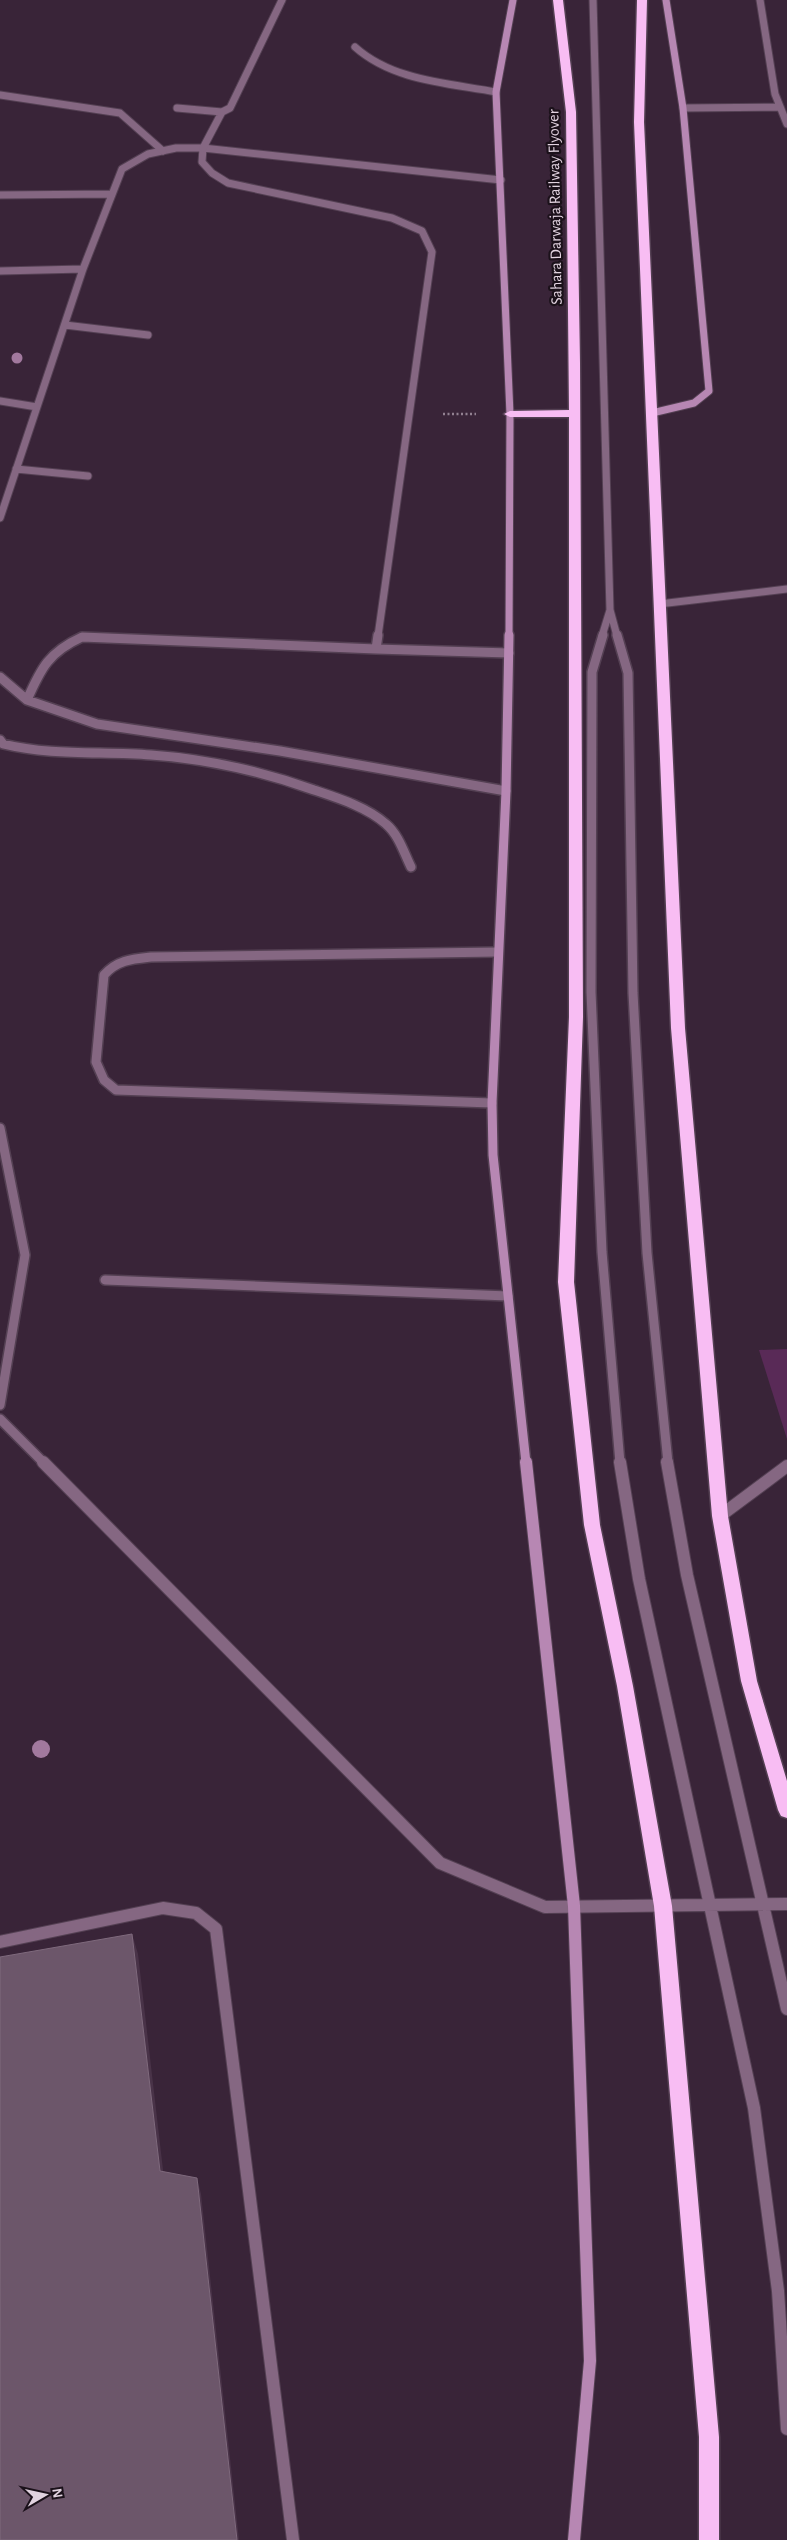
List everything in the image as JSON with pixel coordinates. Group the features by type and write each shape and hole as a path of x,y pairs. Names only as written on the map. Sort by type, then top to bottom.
{"highway":[{"name":"Sahara Darwaja Railway Flyover","path":"558,0 571,112 575,362 576,1017 566,1282 592,1525 625,1686 664,1906 708,2436 709,2540"},
{"path":"642,0 639,122 678,1028 720,1516 749,1681 787,1810"},
{"path":"510,414 575,413"}],"street":[{"path":"177,108 222,112 230,108 282,0"},
{"path":"513,0 496,92 510,414 509,653 506,791 492,1103 493,1155 574,1906 590,2361 574,2540"},
{"path":"593,0 610,610 628,673 632,994 653,1346 664,1442 687,1575 787,2009"},
{"path":"652,413 694,403 709,391 683,108 666,0"},
{"path":"760,0 775,94 787,124"},
{"path":"355,47 364,57 404,74 496,92"},
{"path":"0,96 120,113 163,151"},
{"path":"683,108 779,107"},
{"path":"222,112 203,148 202,162 212,173 228,183 392,218 422,231 432,252 376,649"},
{"path":"0,518 84,269 122,169 148,154 176,148 203,148 501,180"},
{"path":"0,195 112,194"},
{"path":"0,271 84,269"},
{"path":"65,325 148,335"},
{"path":"0,401 37,407"},
{"path":"16,470 88,476"},
{"path":"659,604 787,589"},
{"path":"610,610 592,672 591,992 608,1346 618,1445 639,1579 754,2108 778,2291 787,2429"},
{"path":"26,700 45,662 62,644 82,638 509,653"},
{"path":"0,676 26,700 97,724 280,751 506,791"},
{"path":"0,740 3,744 21,749 126,753 225,763 282,778 353,804 386,825 397,838 411,867"},
{"path":"492,1103 116,1090 104,1080 96,1062 104,974 112,964 151,957 498,952"},
{"path":"0,1128 25,1256 0,1405"},
{"path":"104,1280 508,1296"},
{"path":"0,1419 440,1863 545,1907 787,1904"},
{"path":"720,1516 787,1466"},
{"path":"0,1942 163,1908 196,1913 216,1929 292,2540"}],"path":[{"path":"409,414 510,414"}],"shaded area":[{"path":"787,1349 787,1439 759,1350"}],"building":[{"path":"132,1934 160,2171 197,2178 237,2540 0,2540 0,1957"}]}
